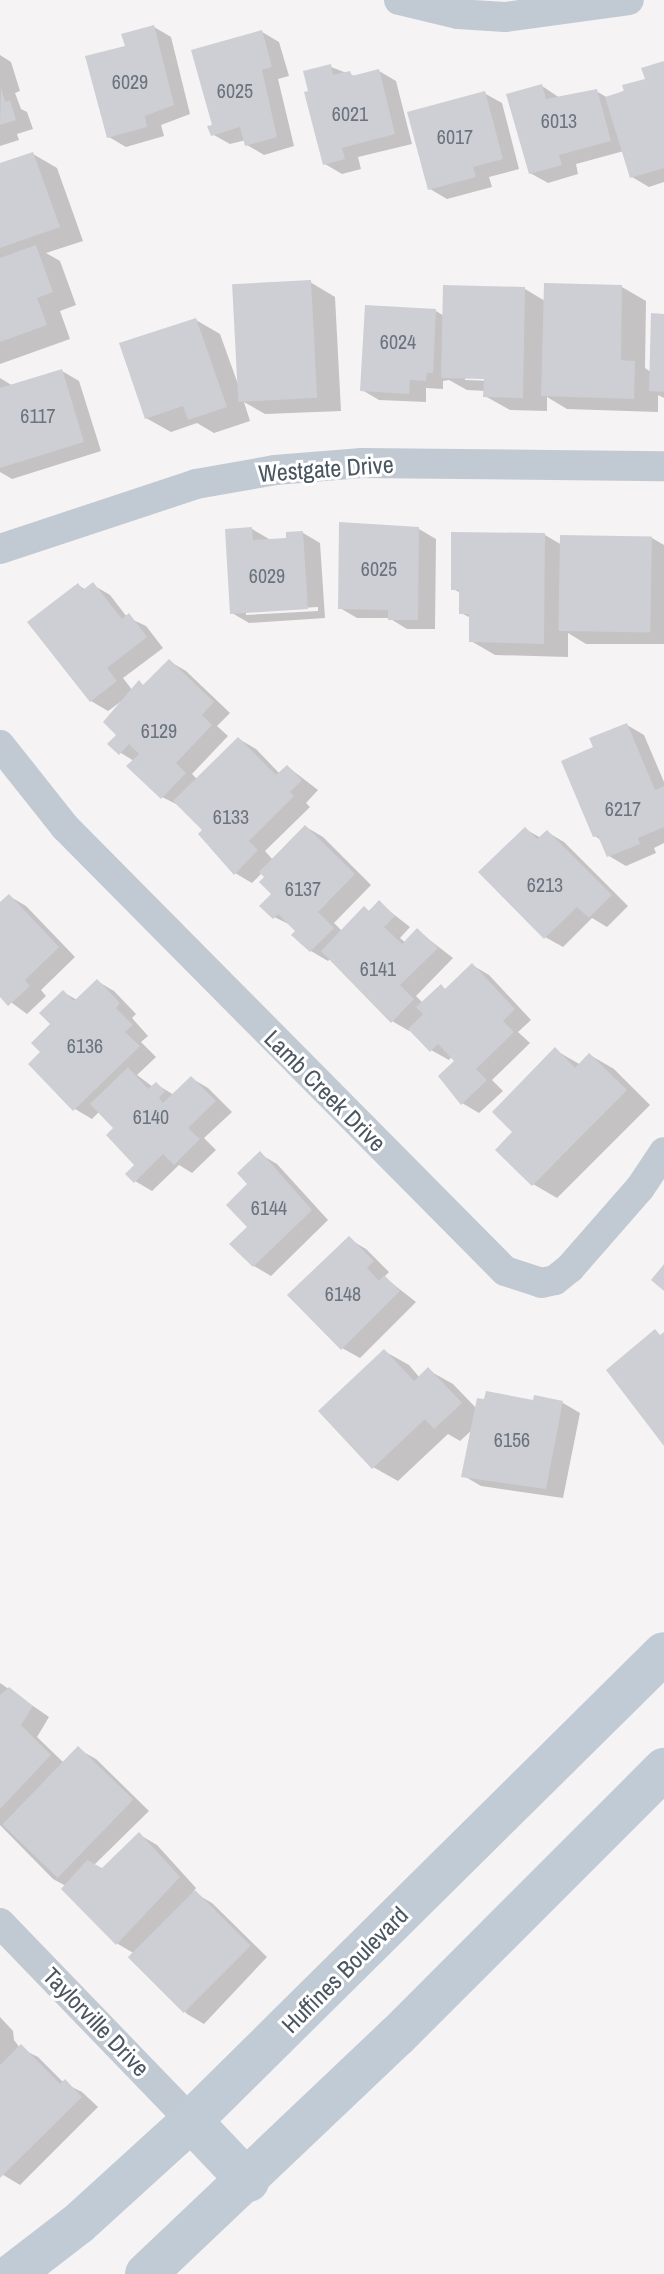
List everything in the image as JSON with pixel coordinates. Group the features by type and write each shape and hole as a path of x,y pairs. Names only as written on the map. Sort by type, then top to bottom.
{"main road":[{"name":"Huffines Boulevard","path":"13,2274 78,2224 191,2121 664,1653"},
{"path":"146,2274 248,2181 664,1769"},
{"path":"191,2121 248,2181"}],"street":[{"path":"399,0 458,14 505,17 629,0"},
{"name":"Westgate Drive","path":"0,549 196,484 275,470 362,463 664,466"},
{"name":"Lamb Creek Drive","path":"0,745 65,827 505,1271 541,1283 555,1280 570,1268 640,1188 664,1152"},
{"name":"Taylorville Drive","path":"0,1923 191,2121"}],"building":[{"path":"154,25 174,105 145,116 147,127 107,138 85,56 125,46 121,34"},
{"path":"262,30 272,67 262,70 277,137 245,146 240,127 211,136 207,126 212,125 191,50"},
{"path":"664,61 664,168 630,178 605,97 624,91 622,85 645,79 641,68"},
{"path":"331,64 333,75 350,71 352,76 379,69 395,134 342,148 345,159 323,165 304,92 308,91 303,71"},
{"path":"542,84 546,99 597,89 611,141 559,155 562,165 529,174 506,94"},
{"path":"1,87 5,102 10,100 16,120 0,125"},
{"path":"485,91 503,159 473,167 476,177 428,190 407,112"},
{"path":"33,152 60,227 0,248 0,163"},
{"path":"36,245 53,292 37,298 47,325 0,342 0,258"},
{"path":"311,280 317,398 238,402 232,284"},
{"path":"544,283 622,285 621,360 635,361 634,399 541,396"},
{"path":"443,285 525,287 523,398 483,397 484,379 441,378"},
{"path":"365,305 436,309 433,373 427,373 426,381 410,380 409,394 360,391"},
{"path":"651,313 664,314 664,392 649,391"},
{"path":"196,318 227,407 188,420 183,406 145,419 119,343"},
{"path":"62,369 84,442 0,468 0,388"},
{"path":"339,522 419,527 418,620 388,620 388,610 338,609"},
{"path":"252,527 253,540 286,538 286,532 303,531 308,609 230,614 225,529"},
{"path":"451,532 545,533 544,644 469,642 469,614 459,614 459,590 451,590"},
{"path":"560,535 652,537 650,633 558,631"},
{"path":"93,582 122,619 129,613 147,637 107,668 117,681 90,702 27,622 78,583 83,590"},
{"path":"169,659 214,702 202,715 212,725 176,763 186,773 161,799 126,766 139,754 129,744 119,755 107,744 116,735 103,722 139,680 143,685"},
{"path":"627,723 655,790 664,786 664,827 638,838 640,844 607,857 598,836 593,837 561,761 593,747 589,738"},
{"path":"238,737 276,775 287,765 302,780 290,792 294,796 249,841 258,850 234,875 198,834 202,830 173,801"},
{"path":"305,825 355,874 318,912 334,928 310,952 291,935 295,931 278,914 273,919 259,906 271,894 259,882 264,877 259,872"},
{"path":"525,827 537,839 547,830 612,895 589,918 577,907 544,939 478,872"},
{"path":"9,894 59,947 25,980 30,986 8,1006 0,997 0,902"},
{"path":"379,900 395,916 384,927 402,944 417,928 438,948 400,985 414,999 391,1023 321,951 364,906 369,911"},
{"path":"472,963 515,1009 503,1021 514,1032 476,1069 487,1080 461,1105 438,1076 454,1061 438,1044 430,1052 408,1029 423,1014 416,1007 441,984 445,989"},
{"path":"97,979 120,1003 116,1008 133,1025 125,1032 140,1046 73,1111 28,1064 40,1052 31,1043 50,1024 39,1013 63,990 74,1001"},
{"path":"555,1047 575,1068 589,1053 627,1090 532,1186 495,1150 512,1132 492,1112"},
{"path":"128,1067 148,1089 156,1082 165,1091 159,1098 163,1103 191,1076 216,1101 188,1128 200,1139 174,1165 163,1154 134,1183 125,1174 134,1165 106,1135 113,1128 90,1104"},
{"path":"260,1151 312,1210 253,1267 229,1244 247,1227 226,1205 247,1184 237,1173"},
{"path":"349,1236 374,1261 367,1268 379,1281 384,1275 400,1291 341,1350 287,1295"},
{"path":"664,1264 664,1291 651,1280"},
{"path":"655,1329 660,1335 664,1332 664,1446 606,1370"},
{"path":"384,1349 414,1381 428,1367 462,1403 434,1429 425,1419 372,1469 318,1411"},
{"path":"486,1391 533,1400 534,1395 563,1401 546,1489 461,1477 477,1398 484,1399"},
{"path":"9,1687 33,1706 21,1725 51,1755 0,1809 0,1695"},
{"path":"78,1746 133,1799 58,1878 2,1824"},
{"path":"139,1832 180,1877 116,1945 61,1889 87,1860 102,1868"},
{"path":"195,1890 251,1946 184,2013 128,1957"},
{"path":"21,2044 60,2084 65,2079 82,2097 0,2178 0,2065"}]}
